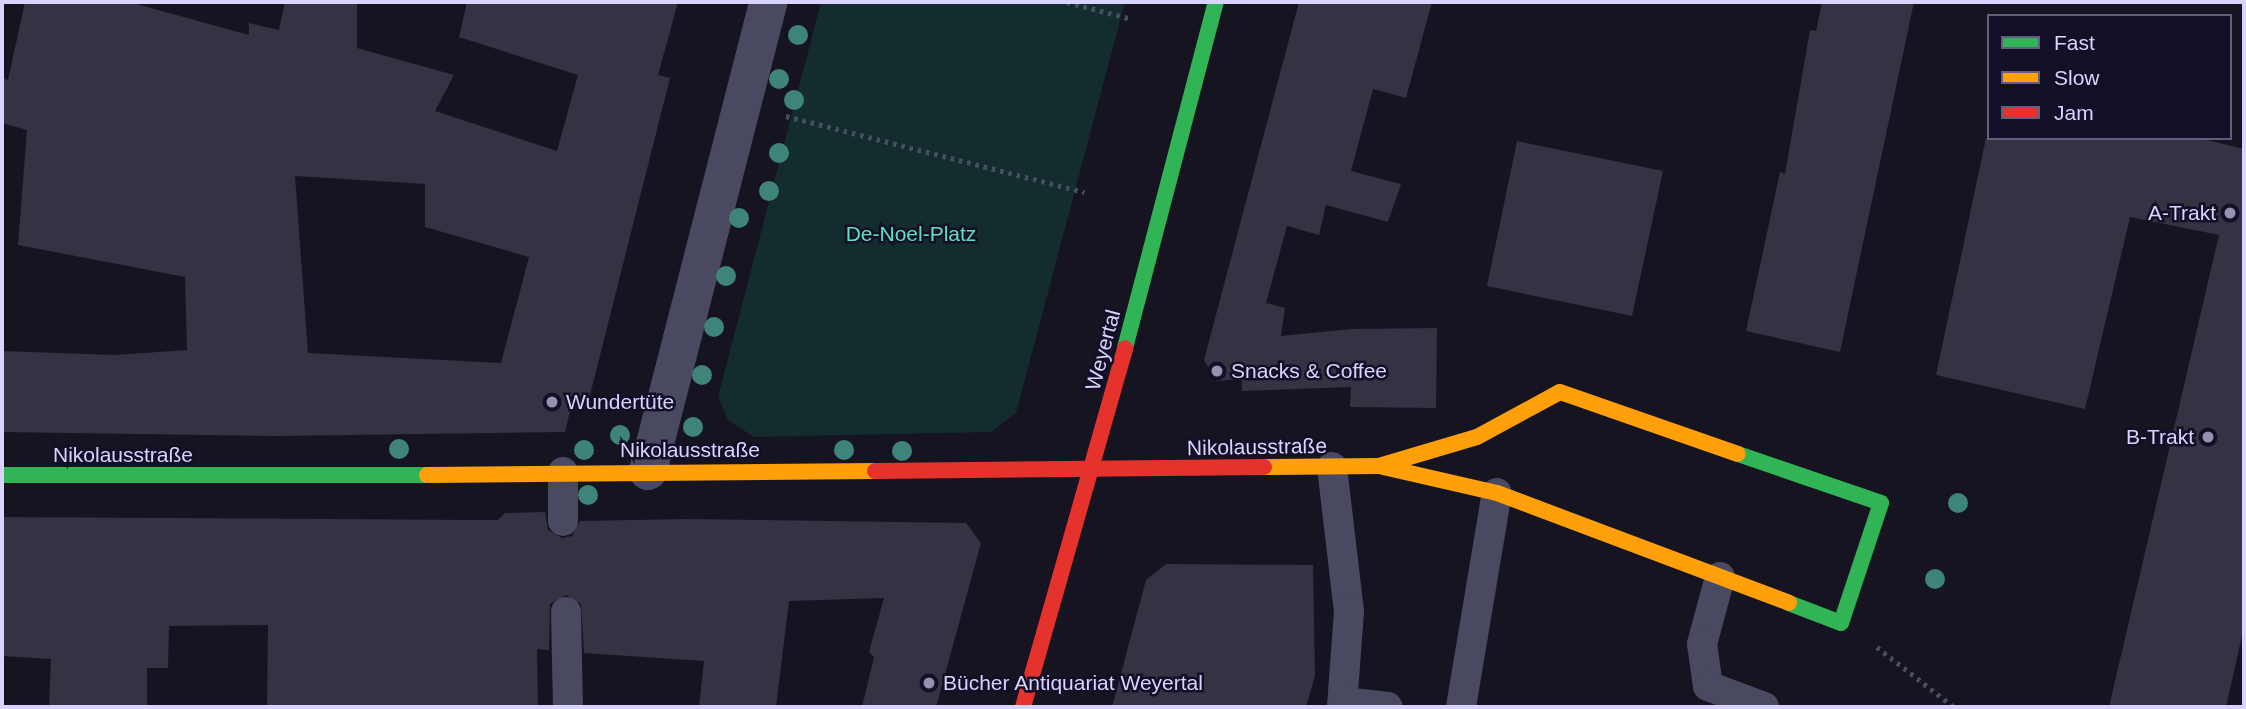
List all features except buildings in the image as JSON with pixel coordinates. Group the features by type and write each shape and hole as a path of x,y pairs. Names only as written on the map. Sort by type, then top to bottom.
{"street":[{"path":"648,471 768,2"},
{"name":"Weyertal","path":"1023,707 1093,471 1216,2"},
{"name":"Nikolausstraße","path":"2,475 1093,471 1379,466 1497,493 1842,623 1881,503 1560,393 1476,437 1379,466"}],"lane":[{"path":"1332,467 1349,611 1343,704 1388,707"},
{"path":"563,472 563,521"},
{"path":"1461,707 1497,493"},
{"path":"1720,577 1702,644 1709,686 1764,707"},
{"path":"565,612 568,707"}],"path":[{"path":"1067,2 1132,19"},
{"path":"741,105 1084,192"},
{"path":"1842,623 1954,707"}],"green space":[{"name":"De-Noel-Platz","path":"821,2 1125,2 1016,413 991,432 754,437 728,420 718,397"}],"traffic: fast":[{"path":"1125,348 1216,2"},
{"path":"1738,454 1881,503 1841,623 1789,603"},
{"path":"2,475 427,475"}],"traffic: slow":[{"path":"1379,466 1477,437 1560,392 1738,454"},
{"path":"1264,467 1379,466 1497,493 1789,603"},
{"path":"427,475 875,471"}],"traffic: jam":[{"path":"1023,707 1125,348"},
{"path":"875,471 1264,467"}],"place":[{"name":"A-Trakt","path":"2230,213"},
{"name":"Snacks & Coffee","path":"1217,371"},
{"name":"Wundertüte","path":"552,402"},
{"name":"B-Trakt","path":"2208,437"},
{"name":"Bücher Antiquariat Weyertal","path":"929,683"}]}
